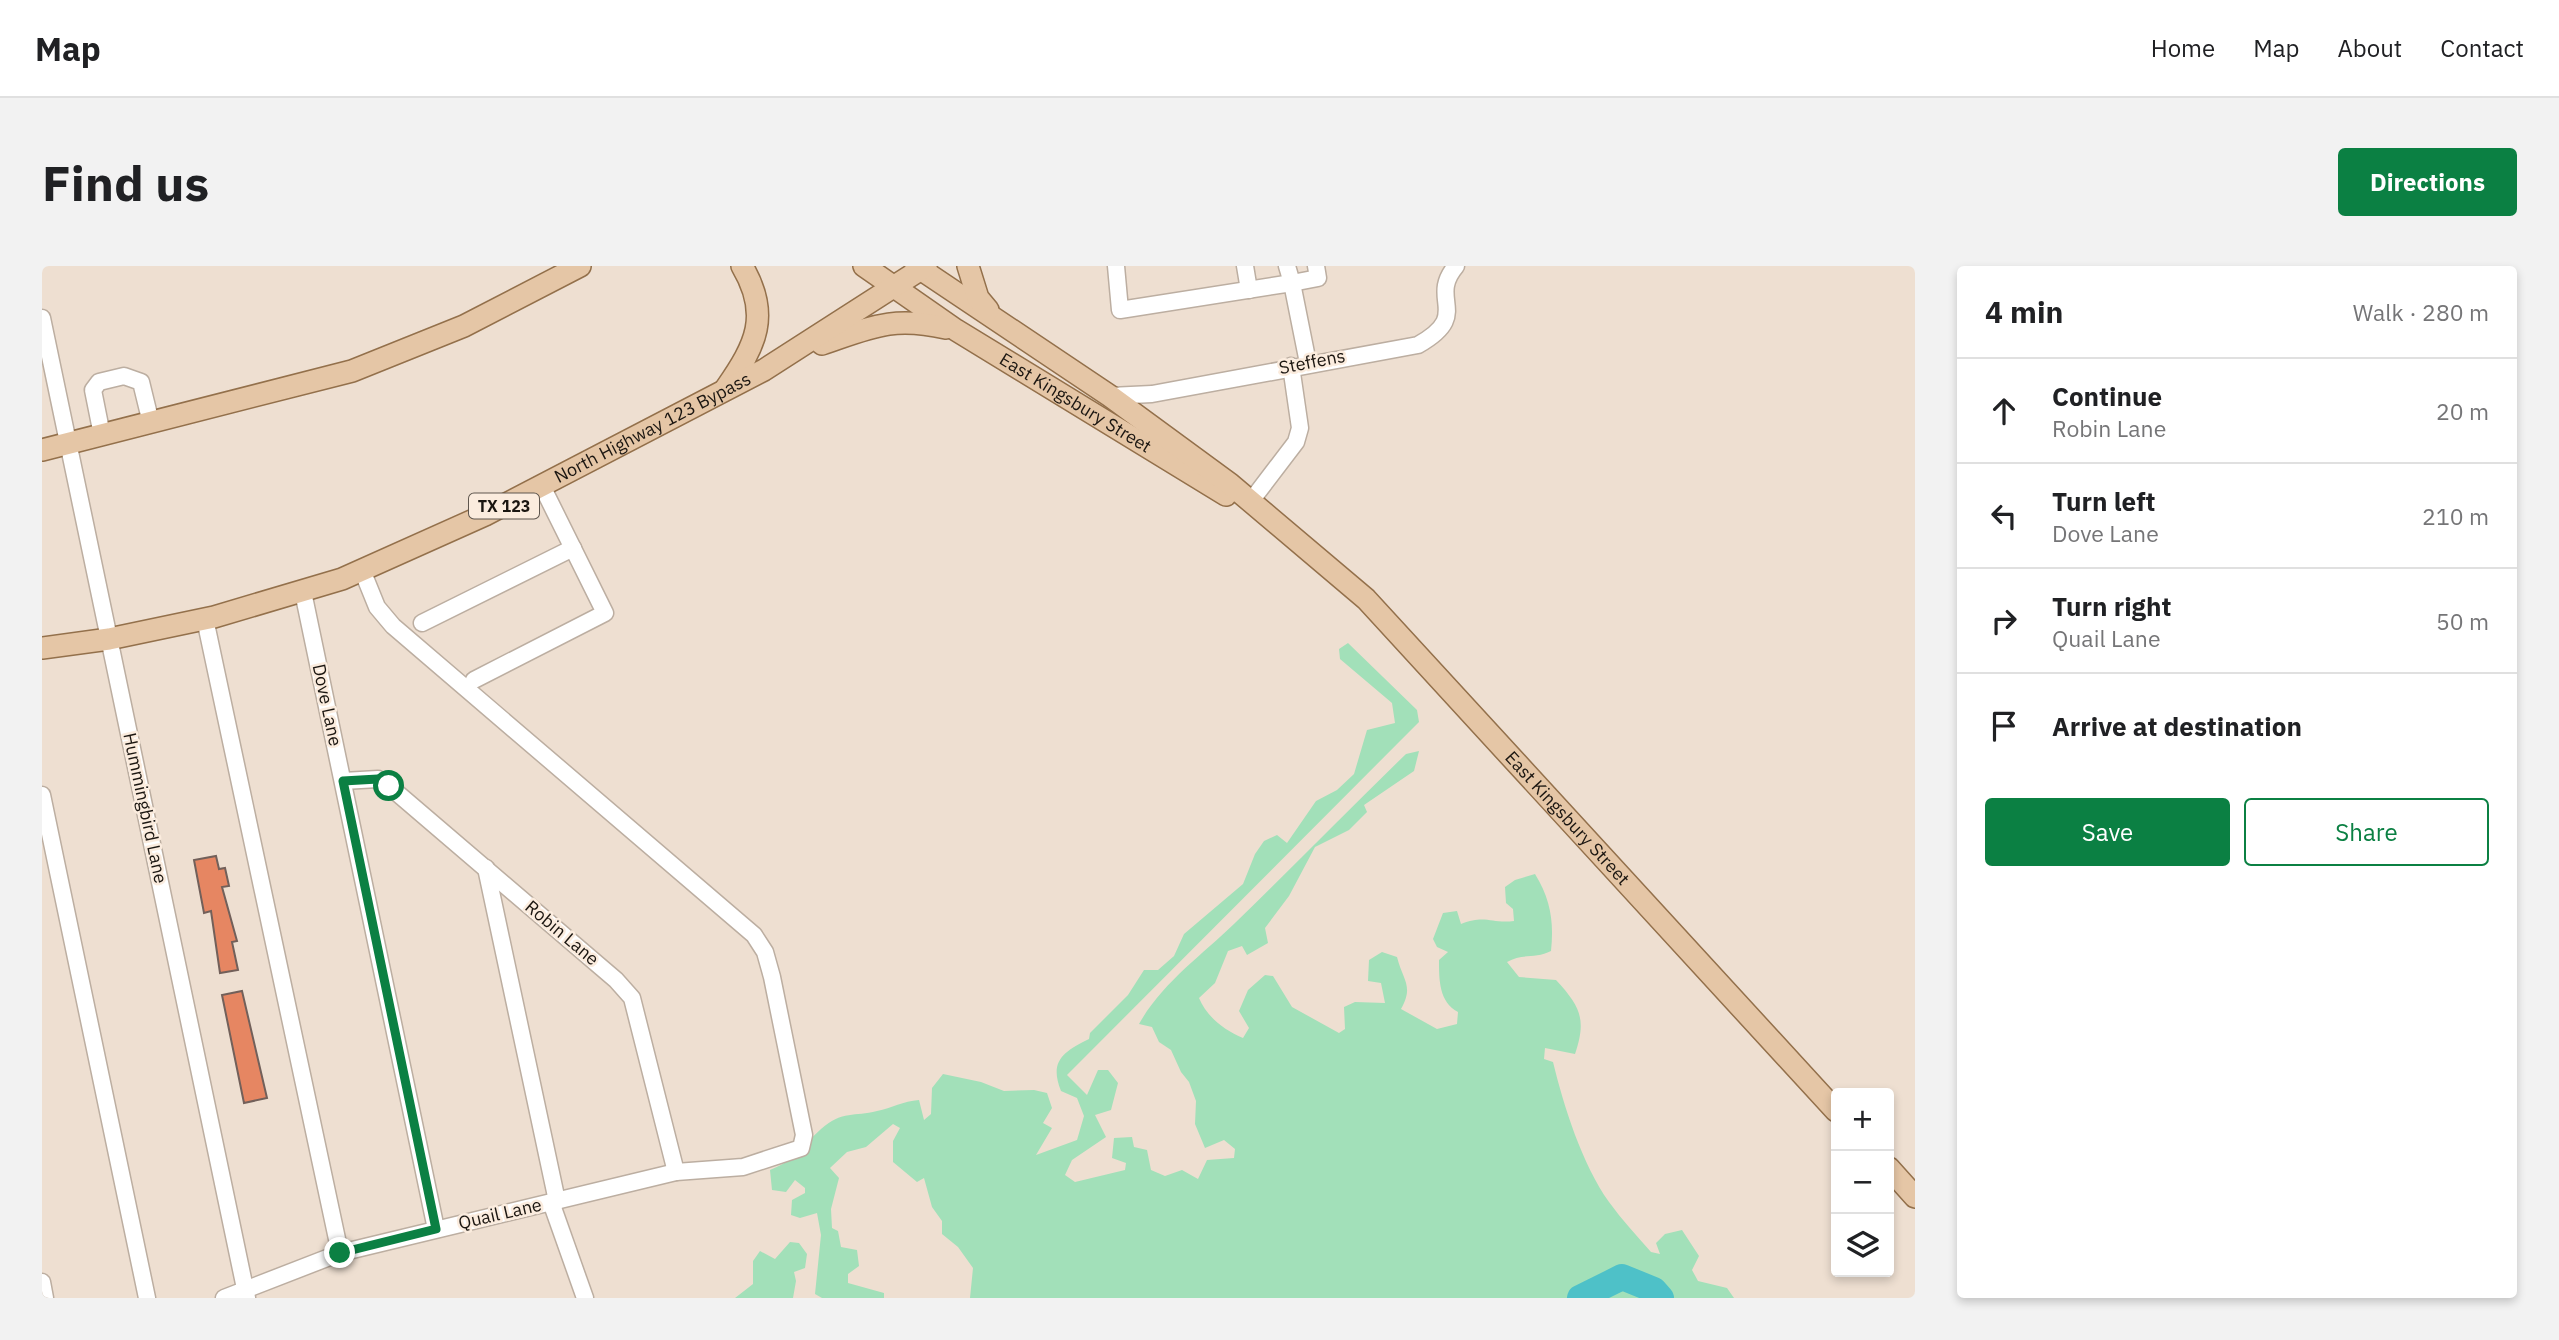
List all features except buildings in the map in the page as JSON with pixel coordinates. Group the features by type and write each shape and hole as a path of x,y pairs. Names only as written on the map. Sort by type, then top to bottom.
{"main road":[{"path":"42,450 352,371 464,326 580,266"},
{"path":"724,390 746,359 757,331 759,307 752,284 742,266"},
{"name":"East Kingsbury Street","path":"864,266 956,330 1110,427 1291,533"},
{"path":"968,266 978,298 1002,324"},
{"name":"North Highway 123 Bypass","path":"42,648 109,639 205,619 303,592 362,570 485,515 793,354 921,267"},
{"name":"East Kingsbury Street","path":"921,267 1110,396 1251,500 1376,609 1831,1106"},
{"path":"793,354 884,323 921,323 956,330"},
{"path":"1894,1174 1915,1197"}],"street":[{"path":"1115,266 1120,310 1318,278 1316,266"},
{"path":"1245,266 1249,290"},
{"path":"1287,266 1308,363"},
{"name":"Steffens","path":"1110,396 1152,394 1291,366 1418,345 1439,333 1448,318 1445,287 1456,266"},
{"name":"Hummingbird Lane","path":"42,318 246,1294"},
{"path":"1251,500 1296,442 1300,428 1291,366"},
{"path":"102,435 93,390 99,382 124,376 141,382 151,423"},
{"path":"474,680 605,613 542,486"},
{"path":"422,623 573,548"},
{"name":"Quail Lane","path":"224,1298 246,1294 340,1253 676,1172 743,1167 801,1148 804,1135 772,977 765,952 754,935 393,626 377,607 362,570"},
{"name":"Dove Lane","path":"303,592 436,1229"},
{"path":"205,619 340,1253"},
{"name":"Robin Lane","path":"343,781 378,779 617,979 632,998 676,1172"},
{"path":"42,795 147,1298"},
{"path":"486,869 554,1202 585,1298"},
{"path":"42,1282 45,1298"}],"green space":[{"path":"1348,643 1417,710 1419,722 1067,1075 1087,1095 1098,1070 1108,1070 1118,1083 1111,1110 1095,1115 1106,1137 1072,1160 1065,1175 1075,1182 1125,1170 1126,1163 1112,1158 1114,1138 1132,1137 1134,1147 1147,1150 1151,1170 1165,1176 1182,1170 1198,1179 1207,1160 1234,1158 1235,1149 1224,1140 1205,1148 1195,1124 1196,1101 1189,1082 1171,1050 1159,1042 1152,1027 1139,1024 1148,1009 1183,970 1235,923 1406,754 1419,751 1414,771 1364,805 1367,812 1349,830 1315,847 1289,896 1265,928 1268,943 1247,955 1242,946 1228,951 1215,983 1199,998 1202,1005 1217,1022 1243,1038 1249,1028 1239,1011 1248,990 1265,975 1273,976 1292,1007 1339,1033 1345,1029 1344,1007 1355,1002 1385,1003 1381,983 1368,981 1369,960 1382,952 1397,957 1404,978 1407,995 1401,1009 1437,1029 1457,1024 1458,1012 1447,1002 1440,983 1439,960 1448,952 1437,947 1433,939 1443,913 1457,911 1461,924 1483,919 1514,921 1513,909 1506,903 1505,887 1515,880 1535,874 1545,893 1550,911 1551,951 1507,962 1519,977 1556,980 1576,1006 1581,1022 1575,1054 1545,1048 1544,1059 1553,1062 1568,1116 1582,1153 1609,1202 1651,1252 1660,1254 1656,1243 1665,1234 1682,1230 1699,1256 1692,1270 1698,1281 1727,1288 1734,1298 970,1298 973,1268 958,1247 942,1234 942,1221 932,1207 924,1178 917,1182 893,1162 893,1141 900,1128 893,1124 866,1147 847,1152 830,1168 839,1178 831,1209 832,1228 838,1231 841,1247 857,1250 859,1266 848,1274 848,1283 884,1293 884,1298 822,1298 815,1294 821,1235 817,1213 800,1218 791,1215 792,1200 805,1193 805,1188 795,1180 786,1192 772,1190 770,1170 786,1162 821,1129 842,1117 919,1100 924,1120 931,1114 932,1088 943,1074 981,1082 1004,1091 1034,1090 1047,1093 1052,1108 1043,1123 1052,1128 1036,1155 1077,1140 1084,1116 1077,1098 1061,1091 1057,1072 1061,1059 1072,1048 1089,1039 1090,1033 1128,995 1144,970 1158,970 1174,956 1184,934 1243,884 1255,854 1264,841 1277,835 1287,843 1316,801 1337,790 1354,774 1367,730 1395,723 1392,703 1340,659 1339,649"},
{"path":"790,1242 799,1243 807,1254 805,1268 794,1272 796,1281 793,1298 735,1298 753,1284 753,1261 760,1251 775,1259"}],"waterway":[{"path":"1580,1298 1622,1277 1654,1290 1661,1298"}],"route":[{"path":"340,1253 436,1229 343,781 378,779 389,786"}]}
